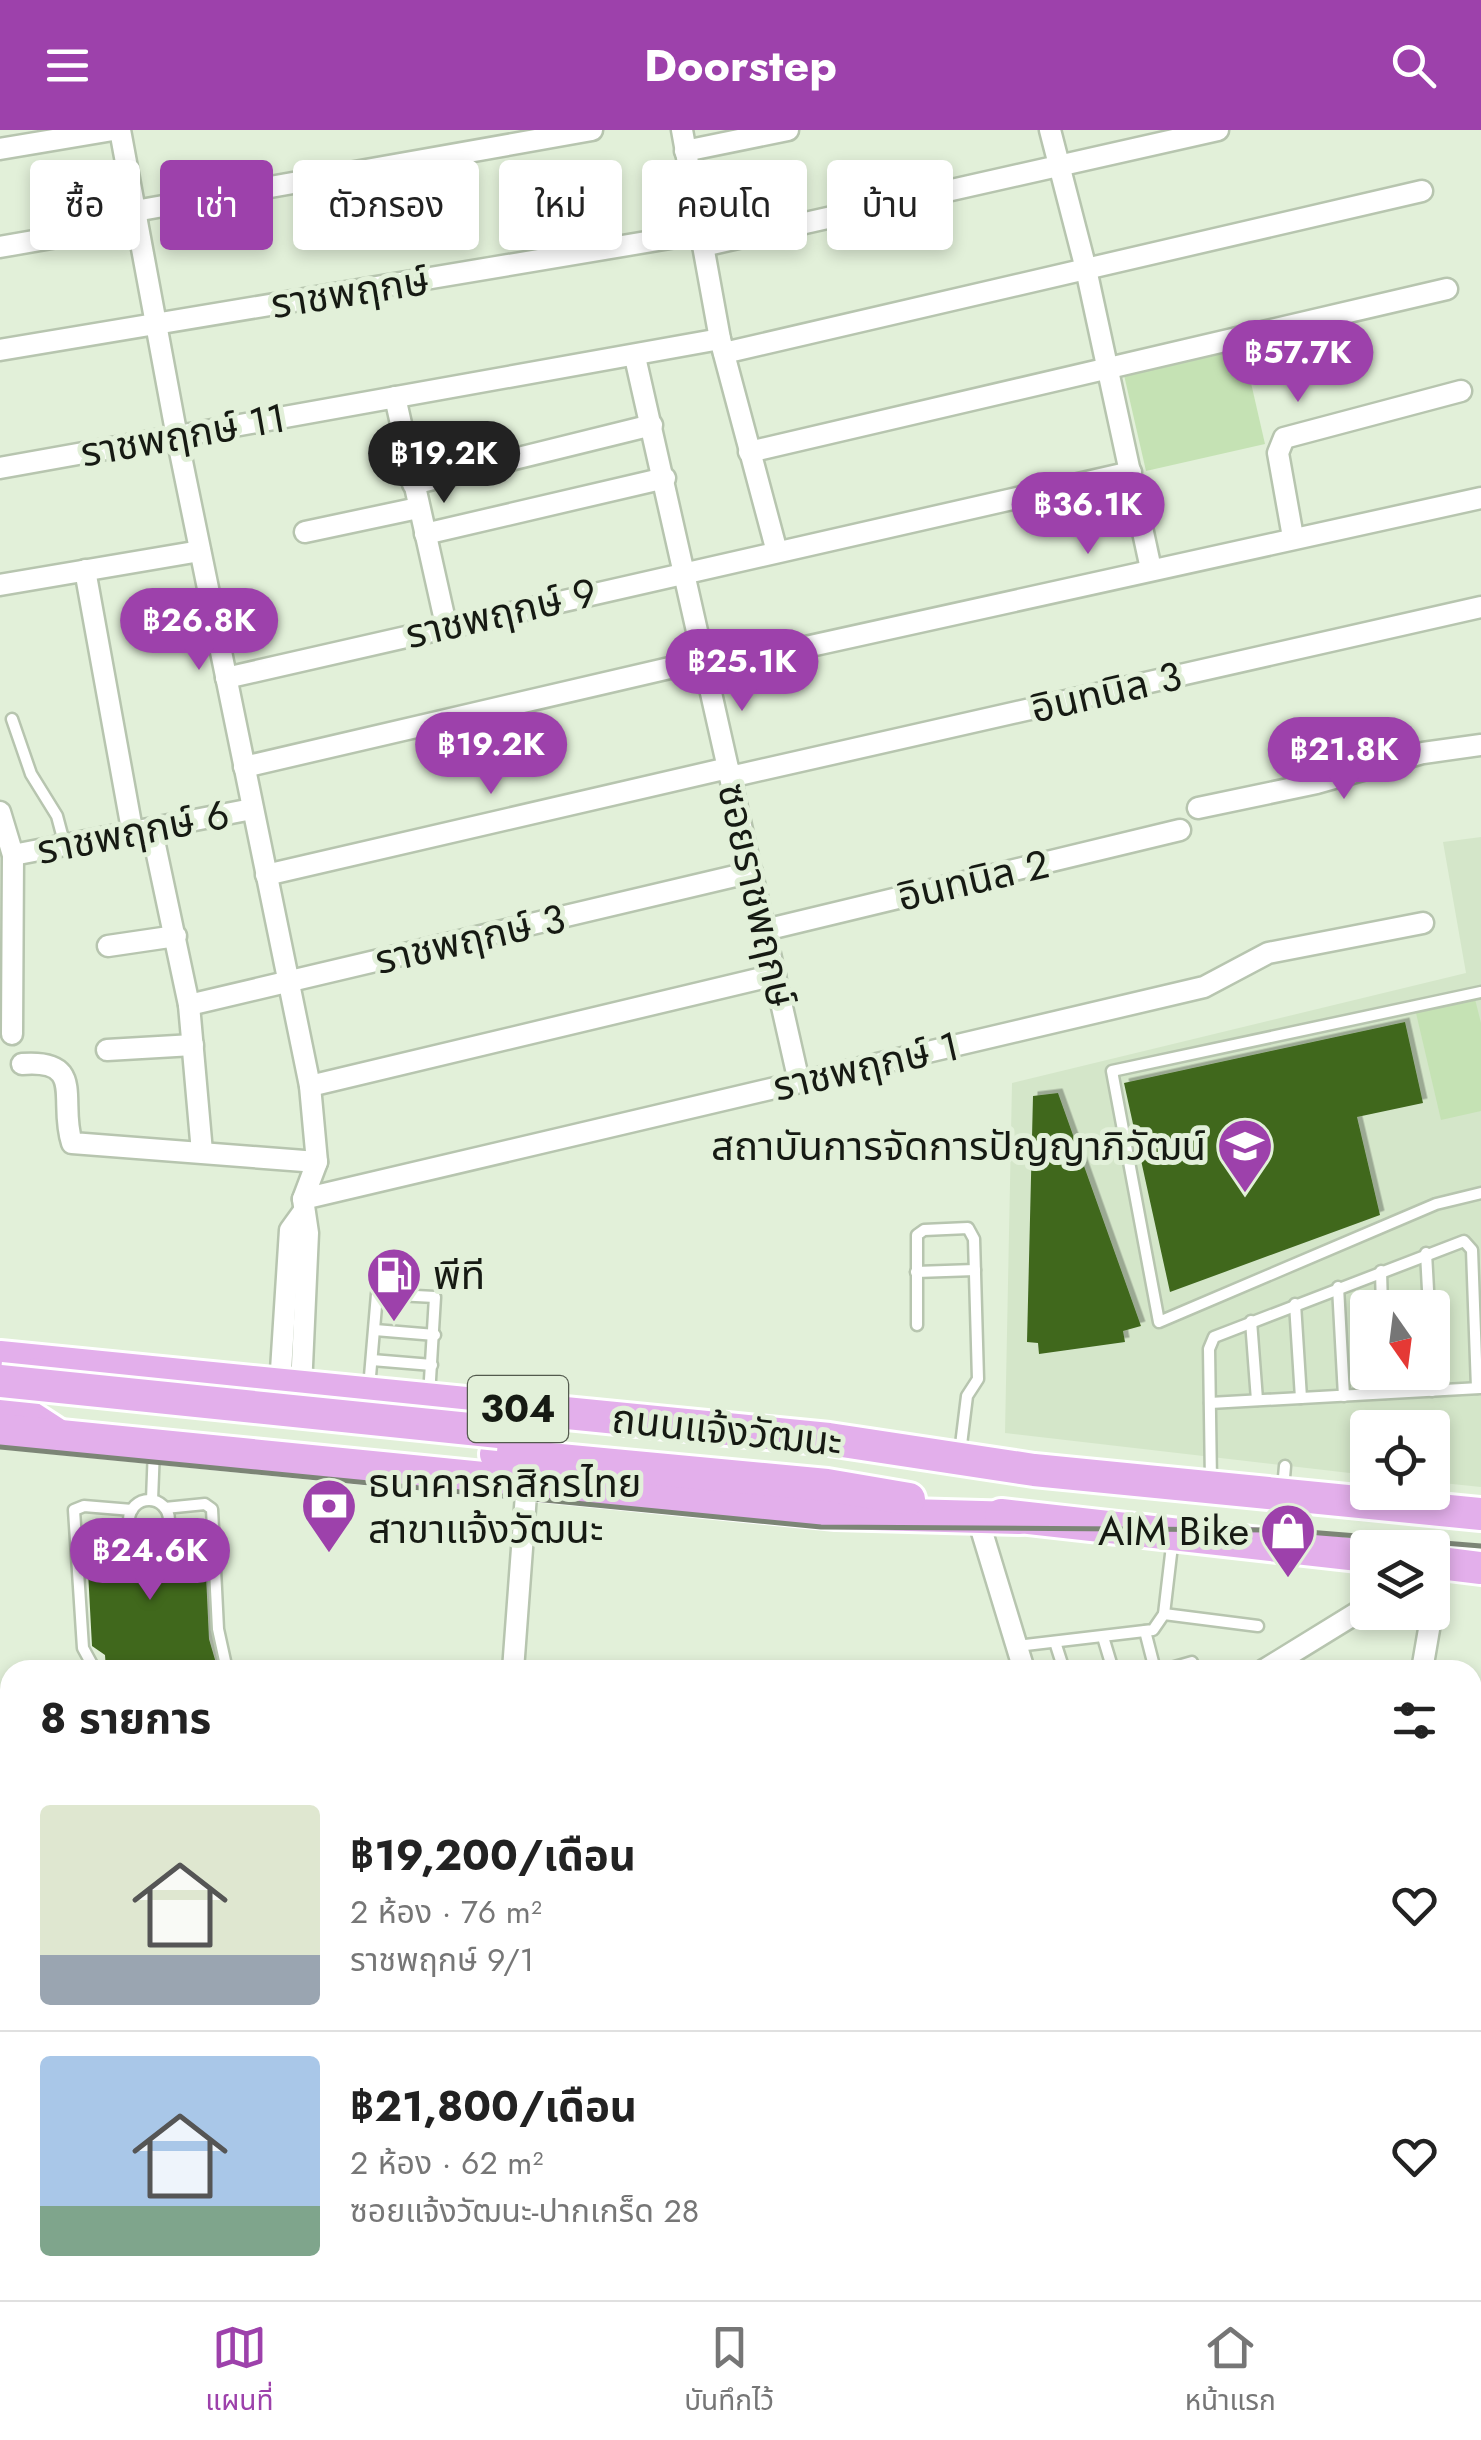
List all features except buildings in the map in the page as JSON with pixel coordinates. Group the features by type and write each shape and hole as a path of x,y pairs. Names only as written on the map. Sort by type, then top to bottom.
{"main road":[{"name":"ถนนแจ้งวัฒนะ","path":"0,1357 828,1439 1034,1470 1211,1488 1284,1480 1481,1514"},
{"path":"64,1439 12,1406 12,1391 14,1381 72,1364"},
{"name":"ถนนแจ้งวัฒนะ","path":"0,1381 827,1485 1020,1518 1350,1554"},
{"name":"ถนนแจ้งวัฒนะ","path":"0,1403 498,1443 834,1463 1034,1470"},
{"name":"ถนนแจ้งวัฒนะ","path":"0,1430 836,1513 1020,1518"},
{"path":"1450,1565 1481,1568"}],"street":[{"path":"0,150 112,130"},
{"path":"120,130 126,160"},
{"path":"140,216 592,130"},
{"path":"683,140 788,130"},
{"path":"1050,130 1086,269 1150,569"},
{"name":"ราชพฤกษ์","path":"807,219 1059,168 1218,130"},
{"name":"ราชพฤกษ์ 11","path":"0,468 636,356 722,346 1086,269 1422,191"},
{"path":"140,238 310,1086 317,1162 303,1206 290,1230 291,1387"},
{"path":"0,247 30,240"},
{"name":"ราชพฤกษ์","path":"0,350 642,249"},
{"path":"704,250 722,346 777,552"},
{"path":"749,452 1448,289"},
{"name":"ซอยราชพฤกษ์","path":"636,356 799,1082"},
{"path":"1293,536 1278,453 1284,438 1460,391"},
{"path":"395,397 446,626"},
{"path":"413,484 652,426"},
{"name":"ราชพฤกษ์ 9","path":"226,678 684,570 1131,472"},
{"path":"425,534 665,478"},
{"path":"244,767 1481,498"},
{"path":"305,532 418,508"},
{"path":"0,584 200,551"},
{"path":"85,570 143,833 176,936 189,1005 202,1152"},
{"name":"อินทนิล 3","path":"266,875 1481,608"},
{"path":"1198,808 1318,783 1423,754 1481,745"},
{"name":"ราชพฤกษ์ 6","path":"13,855 252,809"},
{"path":"0,812 13,855 12,1034"},
{"name":"อินทนิล 2","path":"765,930 1180,830"},
{"name":"ราชพฤกษ์ 3","path":"189,1005 752,872"},
{"name":"ราชพฤกษ์ 1","path":"303,1206 799,1082 1204,987 1268,953 1424,924"},
{"path":"108,946 176,936"},
{"path":"310,1086 775,975"},
{"path":"107,1050 193,1046"},
{"path":"22,1064 46,1062 58,1067 65,1077 72,1143 317,1162"},
{"path":"514,1660 527,1481"},
{"path":"978,1519 1021,1660"},
{"path":"1280,1660 1350,1617"},
{"path":"1424,1660 1429,1630"}],"lane":[{"path":"12,719 31,774 57,816 65,846"},
{"path":"1481,992 1112,1071 1160,1322 1436,1204 1481,1193"},
{"path":"918,1325 918,1235 924,1230 968,1228 974,1239 978,1379 966,1401 960,1459"},
{"path":"1210,1403 1479,1388 1470,1244 1464,1241 1426,1253 1214,1337 1209,1349 1211,1488"},
{"path":"1426,1253 1427,1290"},
{"path":"916,1272 975,1270"},
{"path":"1381,1271 1382,1290"},
{"path":"1338,1288 1344,1396"},
{"path":"368,1394 377,1294 435,1297 429,1400"},
{"path":"1295,1304 1301,1398"},
{"path":"1251,1320 1257,1400"},
{"path":"375,1330 435,1335"},
{"path":"372,1360 432,1364"},
{"path":"152,1500 154,1447"},
{"path":"152,1500 165,1508 205,1504 212,1509 218,1629 225,1660"},
{"path":"90,1660 83,1648 74,1510 84,1506 132,1510 152,1500"},
{"path":"132,1510 134,1532 147,1540 166,1530 165,1508"},
{"path":"1017,1646 1144,1632 1161,1623 1173,1536"},
{"path":"1164,1614 1258,1626"},
{"path":"1144,1632 1152,1660"},
{"path":"1103,1637 1109,1660"},
{"path":"1055,1642 1061,1660"}],"shaded area":[{"path":"1243,348 1265,444 1146,471 1124,375"},
{"name":"สถาบันการจัดการปัญญาภิวัฒน์","path":"1481,837 1481,1487 1450,1484 1450,1410 1350,1410 1350,1473 1005,1433 1012,1083 1466,973 1443,842"},
{"path":"1475,999 1481,1023 1481,1111 1441,1120 1416,1013"}],"railway":[{"path":"0,1447 821,1527 1283,1530 1481,1546"}],"place":[{"name":"สถาบันการจัดการปัญญาภิวัฒน์","path":"1245,1195"},
{"name":"พีที","path":"394,1324"},
{"name":"ธนาคารกสิกรไทย สาขาแจ้งวัฒนะ","path":"329,1555"},
{"name":"AIM Bike","path":"1288,1580"}]}
